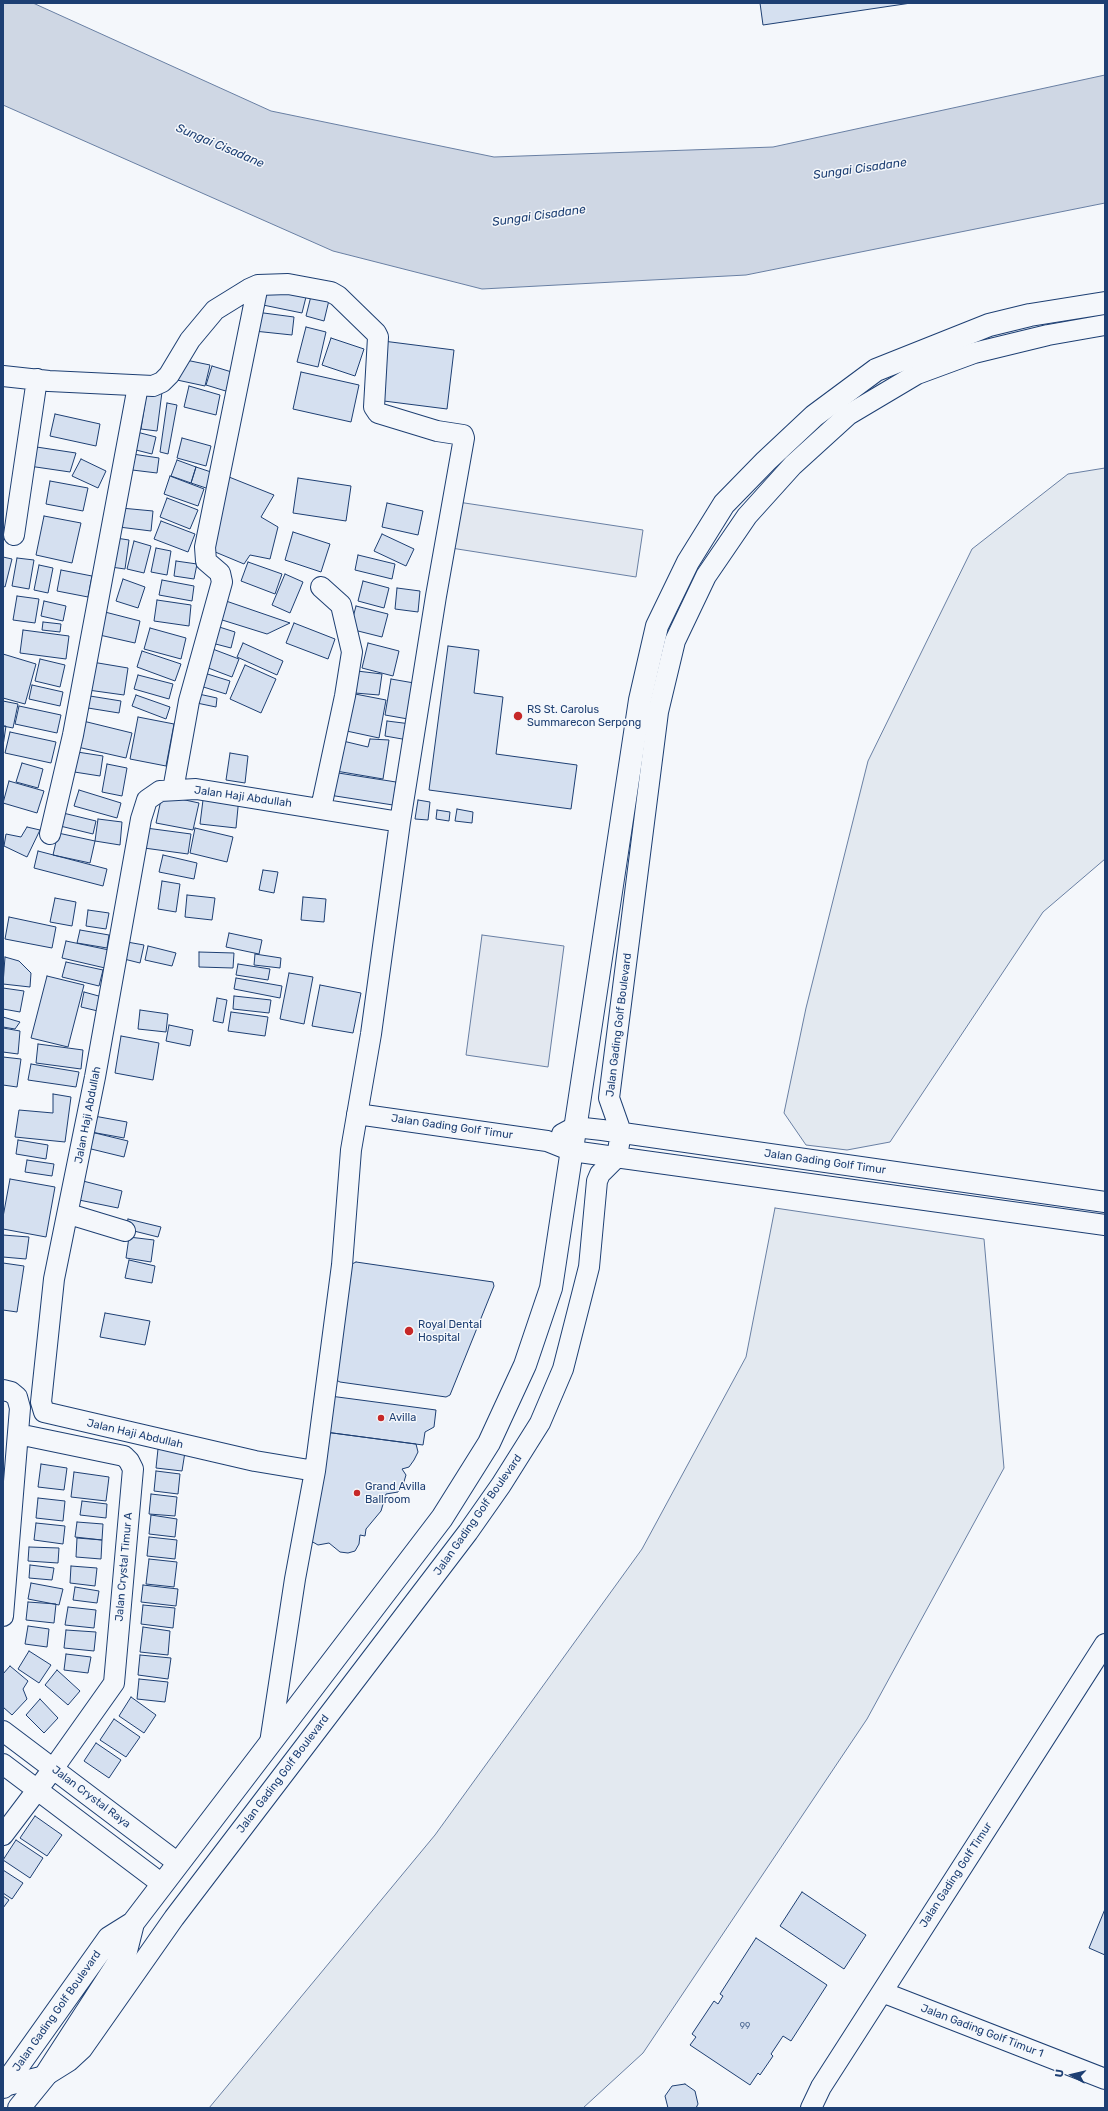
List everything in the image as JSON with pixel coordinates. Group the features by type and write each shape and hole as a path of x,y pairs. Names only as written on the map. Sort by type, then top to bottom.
{"main road":[{"name":"Jalan Gading Golf Boulevard","path":"3,2087 109,1938 133,1922 442,1518 489,1443 525,1365 551,1288 640,700 657,626 688,562 724,504 766,461 814,416 876,370 989,325 1030,316 1105,303"},
{"name":"Jalan Gading Golf Boulevard","path":"19,2108 44,2076 126,1951 133,1922"}],"street":[{"path":"3,376 153,386 162,382 190,340 214,310 249,289 258,286 288,284 331,292 338,296 372,328 378,337 374,407 378,413 437,431 464,437 436,596 400,822 371,1034 351,1150 341,1273 315,1471 295,1579 270,1744"},
{"path":"173,790 189,701 222,582 220,574 206,561 205,547 258,286"},
{"name":"Jalan Gading Golf Boulevard","path":"44,2076 69,2061 82,2050 174,1918 468,1532 540,1423 563,1369 589,1267 597,1181 600,1174 617,1157 621,1132 609,1098 658,712 675,641 706,576 747,516 793,465 848,415 917,374 974,352 1048,335 1105,325"},
{"path":"14,536 36,379"},
{"path":"50,834 73,736 138,386"},
{"path":"321,587 341,605 352,652 345,696 321,808"},
{"name":"Jalan Haji Abdullah","path":"315,1471 255,1461 44,1412 41,1402 54,1278 68,1214 143,810 147,800 153,795 173,790 196,789 218,791 400,822"},
{"name":"Jalan Gading Golf Timur","path":"357,1114 547,1141 572,1151 1105,1224"},
{"path":"547,1141 575,1127"},
{"name":"Jalan Gading Golf Timur","path":"575,1127 621,1132 1105,1202"},
{"path":"68,1214 125,1230"},
{"path":"3,1390 11,1392 17,1397 20,1408 3,1616"},
{"name":"Jalan Crystal Timur A","path":"3,1835 53,1769 114,1683 132,1469 129,1461 124,1456 18,1434"},
{"name":"Jalan Gading Golf Timur","path":"811,2108 821,2088 1105,1644"},
{"name":"Jalan Crystal Raya","path":"3,1731 178,1863"},
{"path":"3,1764 162,1884"},
{"name":"Jalan Gading Golf Timur 1","path":"882,1992 1105,2079"},
{"path":"3,2087 44,2076"}],"shaded area":[{"path":"1105,468 1105,859 1043,912 890,1142 847,1150 806,1145 784,1113 806,1008 868,761 972,549 1068,474"},
{"path":"458,502 643,530 636,577 451,548"},
{"path":"482,935 564,946 548,1067 466,1055"},
{"path":"775,1208 984,1239 1004,1468 867,1719 643,2053 583,2108 209,2108 435,1835 642,1549 746,1357"}],"water":[{"name":"Sungai Cisadane","path":"3,3 33,3 271,111 494,157 773,147 1105,75 1105,203 746,275 482,289 333,251 3,105"}],"building":[{"path":"760,3 911,3 763,25"},
{"path":"266,288 306,297 302,313 263,305"},
{"path":"312,292 330,296 324,321 306,316"},
{"path":"256,312 294,317 292,335 254,331"},
{"path":"306,327 326,332 318,367 297,362"},
{"path":"331,338 364,349 355,376 322,365"},
{"path":"383,341 454,350 447,409 376,400"},
{"path":"181,359 210,365 205,386 177,380"},
{"path":"212,366 235,373 229,392 206,385"},
{"path":"301,372 359,385 351,422 293,409"},
{"path":"189,386 220,395 216,415 184,407"},
{"path":"147,390 162,392 157,431 141,429"},
{"path":"167,403 177,405 168,454 160,452"},
{"path":"55,414 100,424 96,446 50,436"},
{"path":"133,431 156,437 152,454 128,448"},
{"path":"182,438 211,446 206,466 177,458"},
{"path":"30,446 76,453 70,472 29,466"},
{"path":"126,453 159,458 157,473 124,469"},
{"path":"81,459 106,471 98,488 72,476"},
{"path":"177,460 196,467 191,483 171,476"},
{"path":"196,467 214,473 209,489 191,483"},
{"path":"170,476 204,489 198,506 164,494"},
{"path":"229,477 274,495 261,517 278,527 270,559 250,555 244,564 208,549"},
{"path":"298,478 351,486 346,521 293,513"},
{"path":"50,481 88,488 83,511 46,504"},
{"path":"167,498 198,510 190,529 160,517"},
{"path":"387,503 423,511 418,535 382,527"},
{"path":"121,508 153,511 151,531 119,527"},
{"path":"44,516 81,523 72,563 36,555"},
{"path":"161,521 195,534 188,552 154,539"},
{"path":"293,532 330,544 321,572 285,560"},
{"path":"382,534 414,549 406,566 374,551"},
{"path":"116,538 129,540 125,569 111,567"},
{"path":"134,541 151,546 144,573 127,569"},
{"path":"156,548 171,551 167,575 151,572"},
{"path":"358,555 395,564 392,579 355,570"},
{"path":"3,557 12,559 5,587 3,586"},
{"path":"17,558 34,560 29,589 12,586"},
{"path":"176,561 197,564 194,579 174,576"},
{"path":"248,562 282,574 275,594 241,581"},
{"path":"39,565 53,568 48,593 34,590"},
{"path":"61,570 92,576 88,597 57,591"},
{"path":"285,574 303,582 290,613 272,605"},
{"path":"123,579 145,587 138,608 116,601"},
{"path":"162,580 194,586 192,601 159,595"},
{"path":"363,581 389,588 384,608 358,601"},
{"path":"397,588 420,591 418,612 395,609"},
{"path":"17,596 39,599 35,623 13,620"},
{"path":"157,600 191,605 189,626 154,621"},
{"path":"44,601 66,606 63,621 41,616"},
{"path":"226,601 290,623 267,634 219,619"},
{"path":"356,606 388,614 382,637 350,629"},
{"path":"101,611 140,621 135,643 95,634"},
{"path":"43,622 61,624 60,632 42,630"},
{"path":"294,623 335,639 328,659 286,643"},
{"path":"213,625 235,632 231,648 208,642"},
{"path":"150,628 186,638 181,659 144,649"},
{"path":"23,630 69,636 66,659 20,653"},
{"path":"243,643 283,661 277,675 237,657"},
{"path":"368,643 399,651 393,676 362,668"},
{"path":"448,646 479,650 474,693 503,697 496,754 577,765 571,809 429,790"},
{"path":"210,648 239,659 232,677 203,666"},
{"path":"142,651 181,664 175,681 137,667"},
{"path":"3,654 36,664 25,704 3,698"},
{"path":"40,659 65,665 60,687 35,681"},
{"path":"92,662 128,668 124,695 88,690"},
{"path":"245,665 276,679 261,713 230,699"},
{"path":"357,671 382,674 379,695 355,693"},
{"path":"201,672 230,681 226,694 197,685"},
{"path":"138,675 173,684 169,699 134,689"},
{"path":"391,679 414,683 408,719 385,715"},
{"path":"32,685 63,692 60,706 29,699"},
{"path":"194,693 217,698 216,707 192,702"},
{"path":"350,693 386,700 379,738 342,730"},
{"path":"136,695 170,707 166,719 132,706"},
{"path":"90,696 121,701 119,713 88,708"},
{"path":"3,701 18,704 13,728 3,726"},
{"path":"19,706 61,715 57,733 15,724"},
{"path":"138,717 174,724 166,766 130,759"},
{"path":"79,720 132,733 126,758 73,746"},
{"path":"387,721 411,724 408,740 385,736"},
{"path":"3,726 6,726 3,746"},
{"path":"10,732 56,742 51,763 5,753"},
{"path":"370,739 389,740 383,779 336,771 343,741 368,747"},
{"path":"71,751 103,756 100,776 68,771"},
{"path":"230,753 248,756 245,783 226,780"},
{"path":"22,763 43,769 38,788 16,782"},
{"path":"107,764 127,768 122,796 102,792"},
{"path":"332,772 396,782 393,805 329,795"},
{"path":"9,781 44,791 37,813 3,803"},
{"path":"79,790 121,803 117,818 74,806"},
{"path":"204,792 239,797 236,828 200,824"},
{"path":"162,795 199,803 193,830 156,823"},
{"path":"418,800 430,802 428,820 415,819"},
{"path":"457,809 473,812 472,823 455,821"},
{"path":"437,810 450,812 449,821 436,819"},
{"path":"59,812 96,821 93,834 56,825"},
{"path":"98,819 122,822 120,845 95,841"},
{"path":"27,827 40,830 27,857 4,846 6,834 21,837"},
{"path":"146,828 191,834 188,854 144,848"},
{"path":"195,828 233,837 227,862 190,853"},
{"path":"58,833 95,841 90,863 53,855"},
{"path":"38,851 107,869 103,886 34,868"},
{"path":"163,855 197,863 194,879 159,872"},
{"path":"263,870 278,872 274,893 259,890"},
{"path":"162,881 180,884 176,912 158,909"},
{"path":"187,895 215,898 212,920 185,917"},
{"path":"303,897 326,899 324,922 301,920"},
{"path":"55,898 76,902 72,926 50,922"},
{"path":"88,910 109,913 106,929 86,926"},
{"path":"9,917 56,927 52,948 5,939"},
{"path":"80,930 109,935 107,948 77,943"},
{"path":"229,933 262,940 259,954 226,947"},
{"path":"66,941 109,950 105,968 62,958"},
{"path":"127,942 144,945 140,963 124,959"},
{"path":"148,946 176,953 172,966 145,960"},
{"path":"199,952 234,953 233,968 199,967"},
{"path":"255,954 281,958 280,968 254,965"},
{"path":"5,957 19,961 31,973 30,987 3,984"},
{"path":"66,962 103,970 99,986 62,977"},
{"path":"238,964 270,969 268,980 236,975"},
{"path":"289,973 313,977 304,1024 280,1019"},
{"path":"47,976 84,985 68,1047 31,1038"},
{"path":"236,978 282,986 280,998 234,989"},
{"path":"320,985 361,993 353,1033 312,1026"},
{"path":"3,988 24,991 20,1012 3,1009"},
{"path":"84,992 106,998 102,1012 81,1007"},
{"path":"234,996 271,1000 269,1013 233,1009"},
{"path":"217,998 227,1000 223,1023 213,1021"},
{"path":"140,1010 168,1014 166,1032 138,1029"},
{"path":"231,1012 268,1017 265,1036 228,1031"},
{"path":"3,1017 20,1022 15,1029 3,1027"},
{"path":"169,1025 193,1030 190,1046 166,1041"},
{"path":"3,1028 20,1031 18,1054 3,1052"},
{"path":"121,1036 159,1043 153,1080 115,1073"},
{"path":"38,1044 83,1050 81,1069 36,1063"},
{"path":"3,1057 21,1059 17,1087 3,1085"},
{"path":"31,1064 79,1072 76,1087 28,1080"},
{"path":"53,1094 71,1097 65,1142 15,1137 19,1110 53,1113"},
{"path":"94,1116 127,1122 124,1138 91,1132"},
{"path":"91,1132 128,1141 124,1157 87,1148"},
{"path":"18,1140 48,1145 46,1159 16,1154"},
{"path":"27,1160 54,1164 52,1176 25,1172"},
{"path":"10,1179 55,1187 46,1237 3,1229 3,1217"},
{"path":"83,1181 122,1191 118,1208 79,1200"},
{"path":"128,1219 161,1227 158,1237 126,1229"},
{"path":"3,1235 29,1237 26,1259 3,1257"},
{"path":"129,1237 154,1240 151,1262 126,1258"},
{"path":"129,1260 155,1266 152,1283 125,1278"},
{"name":"Royal Dental Hospital","path":"356,1262 493,1282 494,1286 450,1395 446,1397 340,1382 336,1380 352,1264"},
{"path":"3,1263 24,1266 17,1312 3,1310"},
{"path":"105,1313 150,1321 145,1345 100,1337"},
{"name":"Avilla","path":"330,1396 436,1410 434,1427 425,1432 423,1445 325,1432"},
{"name":"Grand Avilla Ballroom","path":"325,1432 416,1444 418,1452 409,1467 402,1469 406,1475 403,1485 398,1492 386,1494 381,1511 366,1529 365,1536 360,1535 359,1544 355,1551 348,1553 340,1552 329,1543 318,1545 311,1541"},
{"path":"158,1449 185,1452 182,1471 156,1468"},
{"path":"41,1464 67,1468 64,1490 38,1487"},
{"path":"156,1471 180,1474 178,1494 154,1491"},
{"path":"74,1472 109,1477 106,1501 71,1497"},
{"path":"151,1494 177,1497 175,1516 149,1514"},
{"path":"38,1498 65,1501 63,1521 36,1518"},
{"path":"82,1501 107,1504 106,1518 80,1515"},
{"path":"151,1515 177,1519 175,1537 149,1534"},
{"path":"77,1522 103,1524 102,1540 75,1537"},
{"path":"36,1523 65,1526 63,1544 34,1540"},
{"path":"149,1537 177,1540 175,1559 147,1556"},
{"path":"77,1538 102,1540 101,1559 76,1557"},
{"path":"29,1547 59,1548 58,1563 28,1561"},
{"path":"149,1559 177,1562 174,1587 146,1584"},
{"path":"30,1565 54,1568 52,1580 29,1578"},
{"path":"71,1566 97,1568 95,1586 70,1583"},
{"path":"31,1583 63,1589 59,1605 28,1599"},
{"path":"143,1585 178,1589 176,1606 141,1602"},
{"path":"75,1587 99,1591 97,1603 73,1600"},
{"path":"28,1602 56,1604 54,1623 26,1620"},
{"path":"143,1605 175,1608 173,1628 141,1624"},
{"path":"68,1607 96,1610 94,1628 65,1625"},
{"path":"28,1626 49,1629 47,1647 25,1644"},
{"path":"143,1627 170,1631 168,1655 140,1652"},
{"path":"66,1630 96,1632 94,1651 64,1648"},
{"path":"29,1651 51,1665 39,1683 18,1669"},
{"path":"66,1654 91,1657 88,1673 64,1670"},
{"path":"140,1655 171,1658 168,1679 138,1675"},
{"path":"10,1666 28,1681 23,1689 27,1699 12,1715 3,1707 3,1674"},
{"path":"57,1670 80,1691 68,1705 45,1685"},
{"path":"139,1679 168,1682 165,1702 137,1699"},
{"path":"131,1697 156,1715 144,1733 119,1716"},
{"path":"40,1699 58,1718 44,1733 26,1715"},
{"path":"114,1719 140,1737 126,1757 100,1740"},
{"path":"96,1743 121,1760 109,1778 84,1761"},
{"path":"35,1816 62,1835 47,1856 20,1838"},
{"path":"16,1840 43,1858 30,1878 3,1860"},
{"path":"3,1870 23,1883 12,1899 3,1893"},
{"path":"802,1892 866,1935 844,1969 780,1926"},
{"path":"3,1896 9,1900 3,1908"},
{"path":"1105,1909 1105,1955 1089,1948"},
{"path":"756,1938 827,1985 791,2041 783,2036 771,2054 773,2056 760,2075 758,2073 750,2085 690,2045 696,2037 692,2034 714,2001 718,2004 723,1996 720,1994"},
{"path":"685,2084 695,2091 698,2104 696,2108 668,2108 665,2096 672,2086"}],"place":[{"name":"RS St. Carolus Summarecon Serpong","path":"518,716"},
{"name":"Royal Dental Hospital","path":"409,1331"},
{"name":"Avilla","path":"381,1418"},
{"name":"Grand Avilla Ballroom","path":"357,1493"}]}
